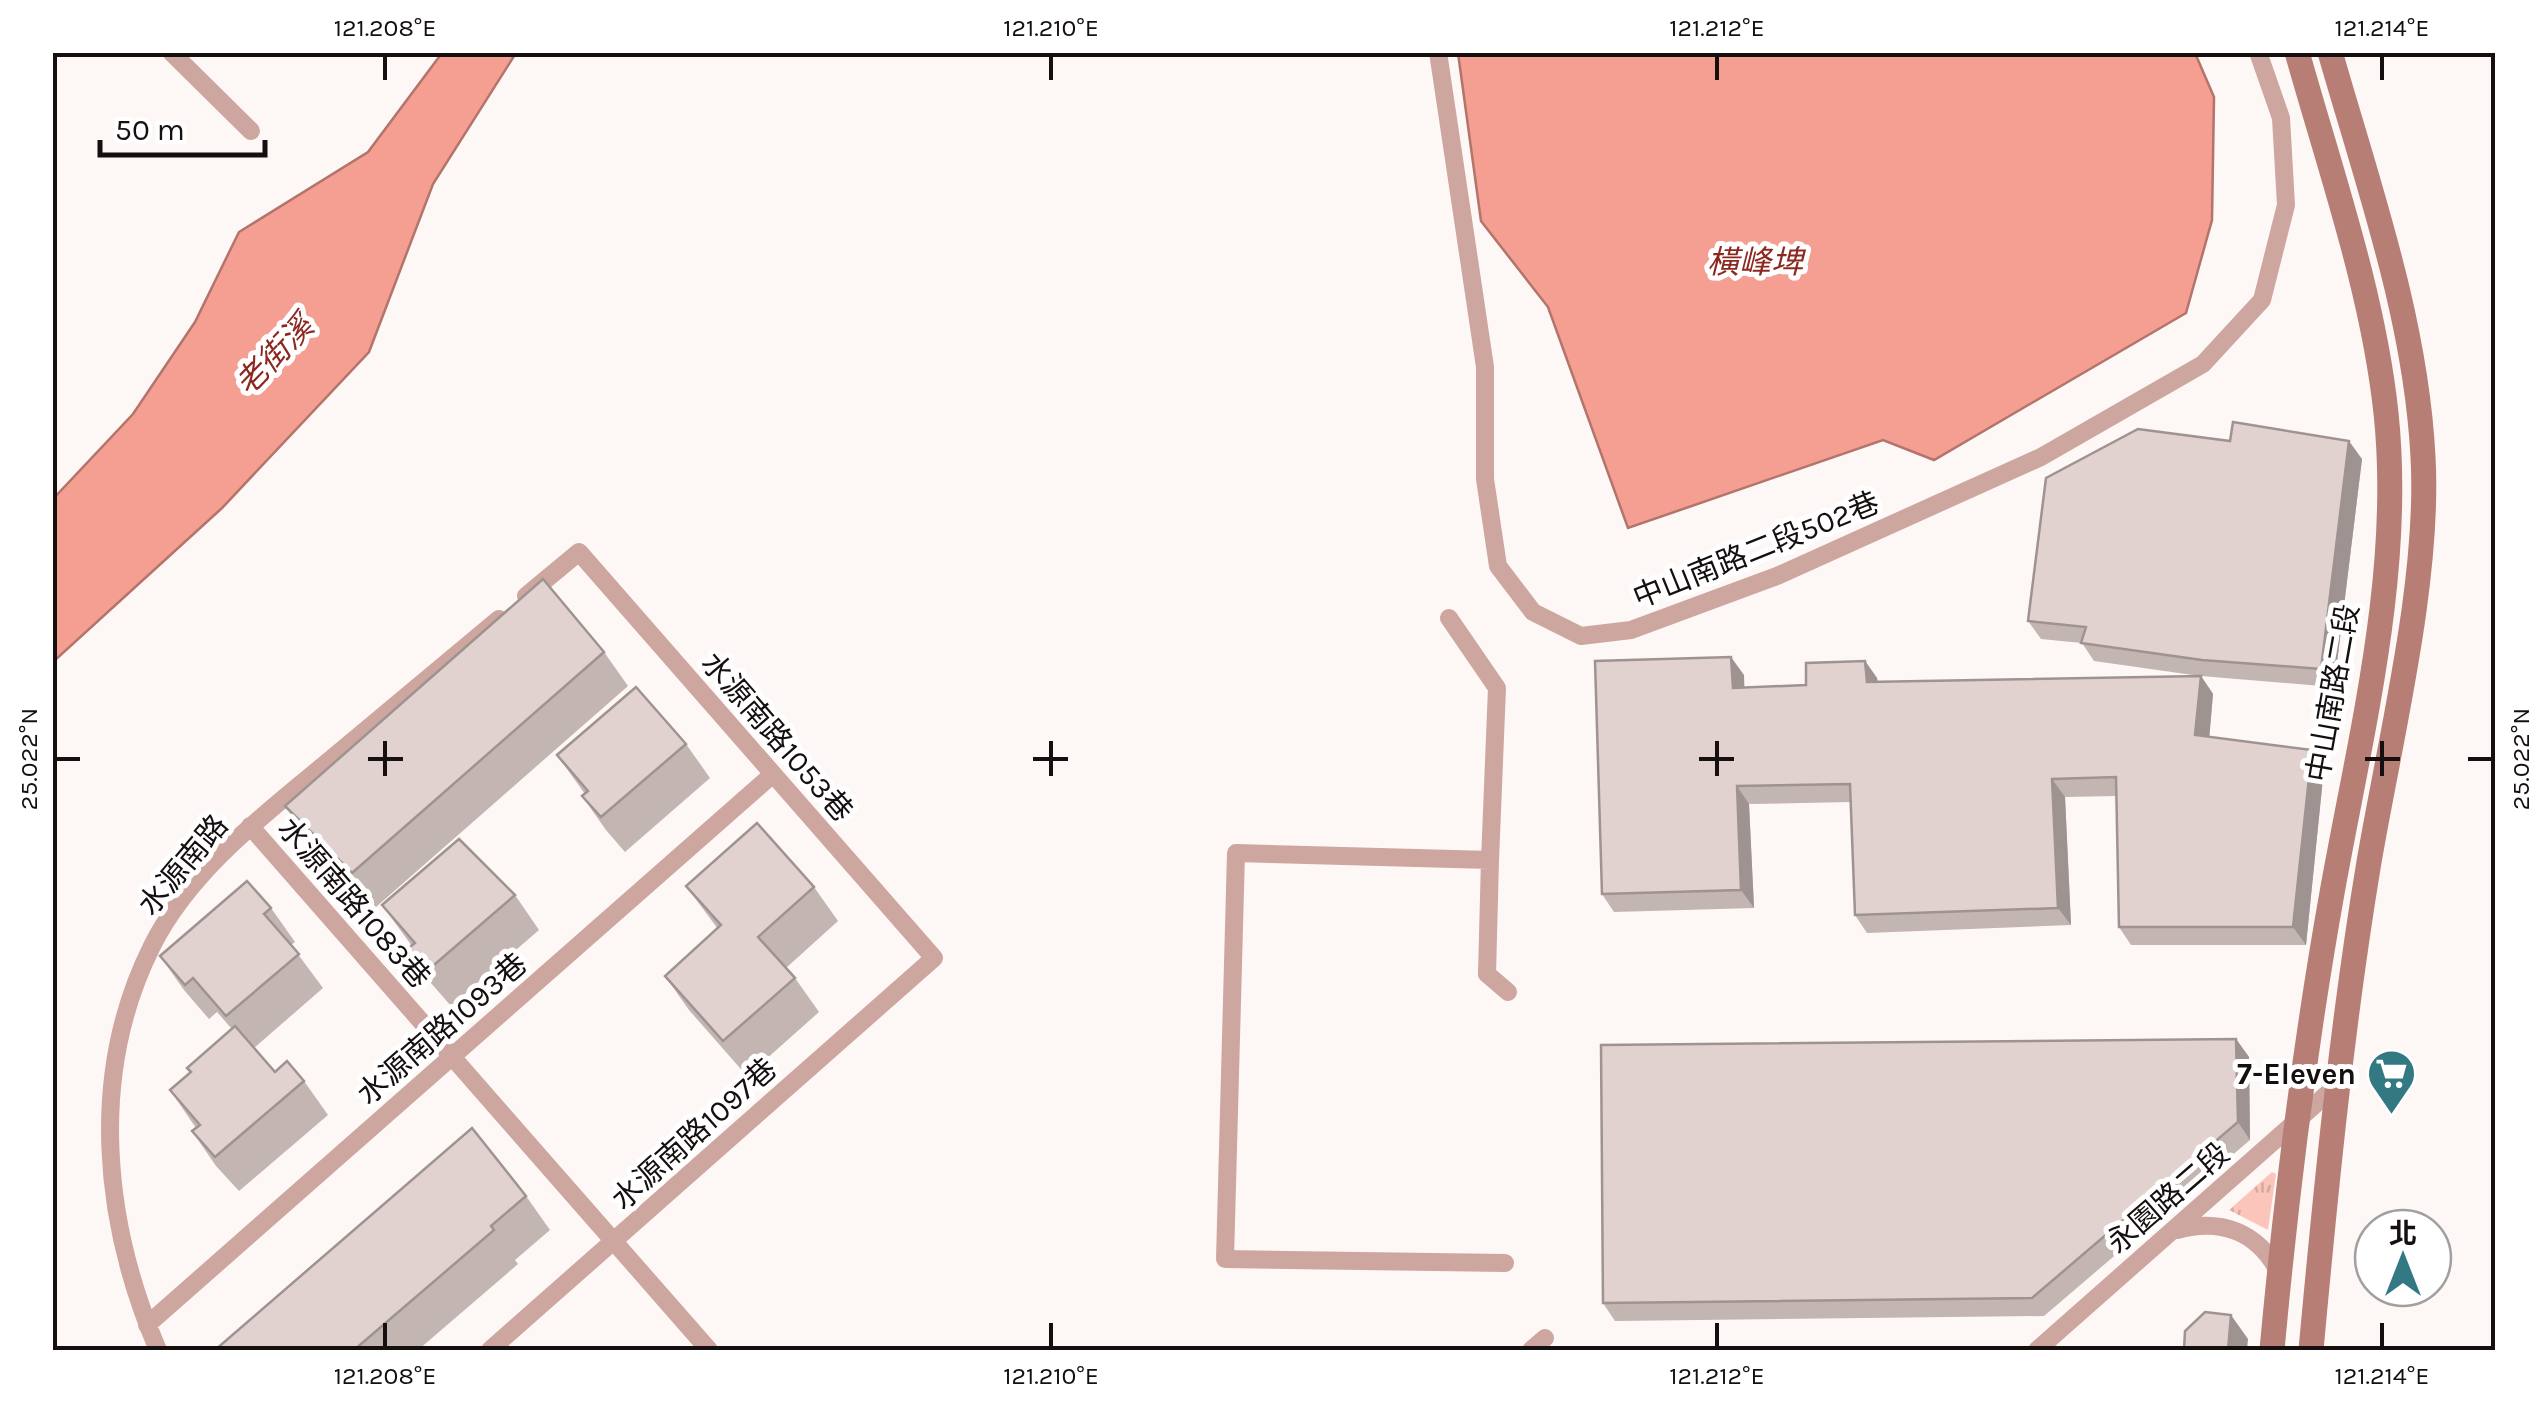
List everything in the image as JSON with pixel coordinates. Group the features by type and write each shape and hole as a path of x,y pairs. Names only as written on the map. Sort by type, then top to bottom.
{"main road":[{"name":"中山南路二段","path":"2272,1350 2317,977 2376,646 2388,504 2386,412 2369,320 2297,52"},
{"name":"中山南路二段","path":"2311,1350 2336,1087 2419,564 2424,460 2416,378 2386,243 2330,52"}],"street":[{"path":"171,52 251,131"},
{"name":"中山南路二段502巷","path":"1438,52 1485,366 1485,480 1498,566 1533,612 1580,636 1632,630 1777,576 2040,457 2203,364 2262,300 2286,205 2280,118 2258,52"},
{"name":"水源南路1053巷","path":"578,552 934,958"},
{"name":"水源南路","path":"158,1350 122,1238 109,1160 110,1085 126,1009 154,944 201,877 250,826 578,552"},
{"path":"1449,618 1497,688 1487,974 1508,992"},
{"name":"水源南路1093巷","path":"147,1325 773,774"},
{"name":"水源南路1083巷","path":"250,826 710,1350"},
{"path":"1490,860 1236,853 1225,1259 1504,1263"},
{"name":"水源南路1097巷","path":"490,1350 934,958"},
{"name":"永園路二段","path":"2037,1350 2336,1087"},
{"path":"2172,1232 2204,1222 2232,1228 2270,1256 2280,1276"}],"green space":[{"path":"2272,1172 2276,1174 2268,1230 2229,1210"}],"water":[{"name":"老街溪","path":"442,53 516,53 433,184 369,352 222,508 53,662 53,499 133,414 195,322 239,232 368,152"},
{"name":"橫峰埤","path":"1458,53 2195,53 2214,97 2212,220 2186,313 1934,460 1883,440 1628,528 1548,307 1481,221"}],"building":[{"path":"2233,422 2349,441 2321,669 2202,660 2081,643 2086,627 2028,621 2046,478 2138,429 2230,441"},
{"path":"543,579 604,652 352,873 285,806"},
{"path":"1731,657 1733,688 1806,685 1806,663 1865,661 1867,682 2201,676 2195,735 2312,750 2293,927 2119,927 2116,777 2052,779 2058,908 1855,915 1850,784 1737,786 1741,890 1602,894 1595,661"},
{"path":"636,687 686,744 601,817 582,796 588,791 557,755"},
{"path":"757,823 814,887 758,937 795,978 723,1041 665,976 721,925 686,886"},
{"path":"459,839 515,895 427,971 407,949 415,943 382,905"},
{"path":"247,881 271,908 264,914 299,954 226,1016 193,978 185,985 160,956"},
{"path":"235,1026 275,1072 287,1061 304,1081 215,1157 192,1131 200,1125 170,1090 191,1072 187,1068"},
{"path":"2236,1039 2238,1122 2032,1298 1603,1303 1601,1045"},
{"path":"472,1128 526,1196 491,1226 494,1230 354,1350 215,1350"},
{"path":"2205,1312 2231,1315 2228,1350 2184,1350 2185,1331"}],"place":[{"name":"7-Eleven","path":"2391,1116"}]}
